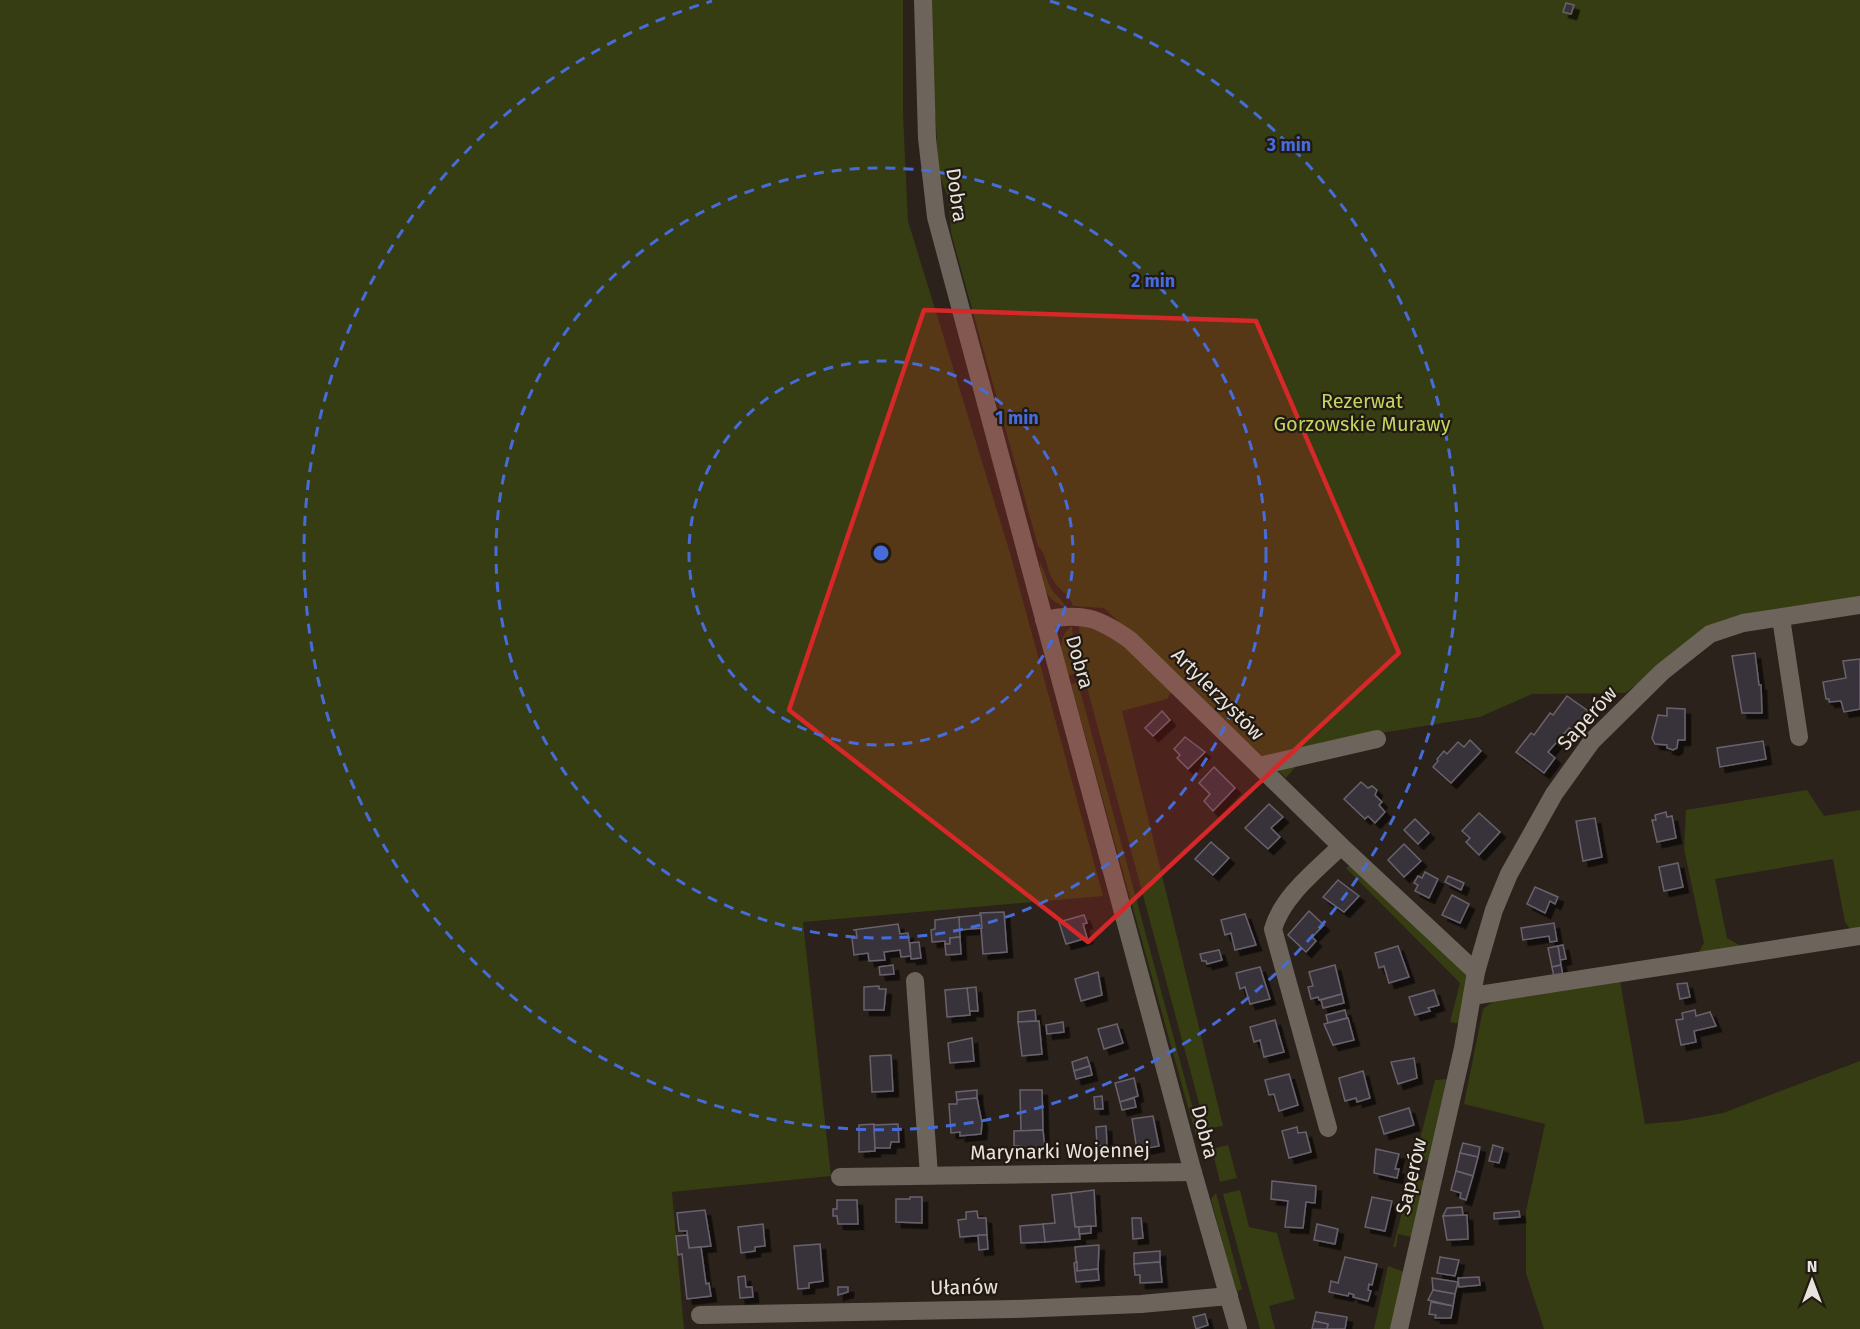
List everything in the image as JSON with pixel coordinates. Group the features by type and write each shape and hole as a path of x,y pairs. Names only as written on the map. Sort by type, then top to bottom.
{"street":[{"name":"Dobra","path":"923,0 927,138 936,217 1193,1172 1238,1329"},
{"name":"Saperów","path":"1399,1329 1476,972 1494,910 1516,861 1554,794 1592,741 1662,672 1710,634 1743,623 1860,605"},
{"name":"Artylerzystów","path":"1044,620 1085,616 1110,626 1155,663 1341,846 1476,972"},
{"path":"1781,618 1799,737"},
{"path":"1259,766 1377,739"},
{"path":"1329,1128 1273,929 1278,914 1286,902 1341,846"},
{"path":"1472,996 1860,936"},
{"path":"915,981 929,1175"},
{"name":"Marynarki Wojennej","path":"840,1177 1193,1172"},
{"name":"Ułanów","path":"700,1316 1014,1309 1140,1304 1229,1296"}],"highlighted area":[{"path":"924,310 1256,321 1399,653 1088,942 789,710"}],"green space":[{"path":"0,0 903,0 903,114 908,221 1010,553 1103,896 803,922 831,1176 672,1192 684,1329 0,1329"},
{"name":"Rezerwat Gorzowskie Murawy","path":"928,0 1860,0 1860,596 1726,619 1625,693 1532,694 1480,717 1381,733 1299,762 1286,778 1104,608 1073,606 1050,575 1038,546 951,233 949,200 939,174"},
{"path":"1040,562 1051,589 1067,607 1054,601 1045,590"},
{"path":"1079,625 1113,636 1172,691 1167,699 1122,711 1223,1126 1206,1129 1081,665"},
{"path":"1072,626 1076,673 1068,676 1061,649 1063,637"},
{"path":"1078,683 1200,1135 1196,1136 1071,684"},
{"path":"1807,790 1824,816 1860,810 1860,943 1845,922 1833,859 1715,879 1727,938 1741,946 1698,954 1704,943 1684,849 1686,810"},
{"path":"1353,863 1467,973 1462,1024 1450,1022 1460,983 1346,868"},
{"path":"1620,981 1645,1124 1680,1121 1723,1113 1860,1061 1860,1329 1544,1329 1526,1273 1526,1211 1545,1124 1464,1104 1483,1009 1498,998"},
{"path":"1449,1079 1430,1161 1415,1159 1435,1080"},
{"path":"1228,1145 1237,1178 1220,1182 1212,1149"},
{"path":"1411,1178 1426,1181 1412,1237 1398,1234 1396,1247 1393,1247"},
{"path":"1240,1190 1249,1227 1277,1233 1295,1299 1269,1306 1275,1329 1260,1329 1223,1194"},
{"path":"1216,1193 1242,1289 1236,1292 1211,1199"},
{"path":"1388,1266 1404,1272 1391,1329 1374,1329"}],"building":[{"path":"1566,3 1574,5 1571,14 1563,12"},
{"path":"1755,653 1759,685 1761,685 1762,713 1742,713 1732,656"},
{"path":"1860,659 1860,709 1844,712 1841,701 1829,702 1829,699 1826,699 1823,682 1846,678 1843,661"},
{"path":"1567,696 1588,711 1573,731 1569,728 1548,752 1555,758 1544,773 1516,752 1531,733 1534,735 1550,713 1553,715"},
{"path":"1667,708 1685,709 1685,740 1678,740 1677,748 1673,750 1667,748 1667,745 1655,744 1652,738 1658,715 1667,716"},
{"path":"1162,711 1170,720 1153,736 1145,728"},
{"path":"1185,737 1205,752 1188,769 1177,758 1180,755 1174,749"},
{"path":"1470,740 1481,751 1451,783 1433,767 1444,751 1447,754 1458,742 1464,747"},
{"path":"1763,741 1766,759 1720,767 1717,748"},
{"path":"1214,767 1235,788 1213,811 1204,801 1210,794 1199,783"},
{"path":"1361,782 1368,788 1372,786 1377,790 1375,795 1382,802 1379,805 1385,812 1375,823 1368,816 1365,819 1344,799"},
{"path":"1269,804 1283,817 1271,828 1280,837 1268,849 1245,828"},
{"path":"1666,812 1667,817 1672,816 1676,838 1657,842 1652,820 1656,820 1655,815"},
{"path":"1479,813 1500,832 1479,855 1466,842 1470,838 1462,831"},
{"path":"1595,818 1602,857 1583,861 1576,821"},
{"path":"1415,819 1429,833 1418,844 1404,830"},
{"path":"1211,842 1229,858 1213,875 1195,859"},
{"path":"1404,844 1421,861 1404,877 1388,860"},
{"path":"1678,863 1683,887 1664,891 1659,867"},
{"path":"1425,872 1438,879 1429,898 1415,891 1418,885 1414,883 1418,876 1422,878"},
{"path":"1448,876 1464,883 1461,890 1445,882"},
{"path":"1338,880 1359,896 1344,912 1323,897"},
{"path":"1535,887 1558,897 1555,904 1550,901 1545,913 1527,904"},
{"path":"1452,895 1469,904 1460,923 1442,915"},
{"path":"1309,911 1324,925 1312,937 1316,941 1306,952 1288,935"},
{"path":"1004,912 1007,952 983,954 980,913"},
{"path":"1245,914 1256,945 1235,950 1231,933 1225,935 1221,920"},
{"path":"981,915 982,928 959,930 959,917"},
{"path":"1084,915 1087,923 1083,924 1087,938 1066,944 1059,922"},
{"path":"959,917 960,937 950,938 950,944 945,944 945,941 932,942 931,930 935,929 935,920"},
{"path":"1554,923 1557,941 1550,942 1549,936 1523,940 1521,928"},
{"path":"898,924 900,934 908,933 911,956 901,957 900,950 884,952 885,960 869,961 868,953 854,955 852,938 857,938 856,930 853,930"},
{"path":"960,937 961,954 946,955 945,944 950,944 950,938"},
{"path":"919,942 921,958 911,959 910,943"},
{"path":"1563,945 1566,959 1560,960 1558,946"},
{"path":"1398,946 1409,977 1389,983 1384,966 1379,968 1375,953"},
{"path":"1558,946 1561,965 1552,967 1548,948"},
{"path":"1219,950 1222,960 1207,964 1206,961 1202,961 1200,954"},
{"path":"893,965 894,974 880,975 879,967"},
{"path":"1335,965 1342,994 1319,1000 1318,997 1311,999 1308,987 1313,986 1309,972"},
{"path":"1561,965 1563,976 1554,977 1552,967"},
{"path":"1260,967 1270,999 1250,1004 1245,987 1240,989 1236,973"},
{"path":"1098,972 1102,995 1081,1001 1075,979"},
{"path":"1687,983 1690,997 1680,999 1677,984"},
{"path":"879,986 879,989 886,989 884,1010 864,1010 864,987"},
{"path":"976,987 978,1011 969,1011 967,988"},
{"path":"967,988 970,1015 947,1017 945,990"},
{"path":"1434,990 1439,1005 1428,1008 1430,1011 1415,1015 1409,997"},
{"path":"1342,994 1344,1003 1323,1008 1321,1000"},
{"path":"1035,1010 1036,1021 1018,1022 1018,1012"},
{"path":"1345,1010 1347,1018 1328,1023 1326,1015"},
{"path":"1695,1010 1696,1016 1710,1012 1716,1026 1694,1031 1696,1042 1681,1045 1676,1020 1683,1019 1682,1013"},
{"path":"1348,1018 1354,1040 1333,1045 1324,1024"},
{"path":"1275,1020 1284,1052 1264,1057 1260,1040 1254,1042 1250,1027"},
{"path":"1039,1021 1042,1054 1022,1056 1018,1022"},
{"path":"1063,1022 1064,1032 1047,1034 1046,1025"},
{"path":"1117,1024 1123,1043 1104,1049 1098,1029"},
{"path":"972,1038 974,1061 950,1063 948,1043"},
{"path":"891,1055 893,1091 872,1092 870,1056"},
{"path":"1087,1057 1090,1066 1074,1071 1072,1062"},
{"path":"1414,1058 1417,1078 1398,1084 1391,1062"},
{"path":"1090,1066 1092,1075 1076,1079 1074,1071"},
{"path":"1363,1071 1370,1098 1357,1102 1356,1098 1345,1101 1339,1078"},
{"path":"1289,1074 1298,1105 1279,1111 1274,1094 1269,1095 1265,1080"},
{"path":"1134,1078 1138,1096 1120,1102 1115,1083"},
{"path":"977,1090 977,1098 957,1100 956,1092"},
{"path":"1020,1090 1042,1090 1043,1130 1021,1131"},
{"path":"1102,1096 1103,1109 1095,1109 1094,1097"},
{"path":"977,1098 982,1123 981,1134 960,1136 960,1132 951,1133 949,1104 957,1104 957,1100"},
{"path":"1134,1098 1136,1107 1122,1110 1120,1102"},
{"path":"1409,1108 1414,1125 1384,1134 1379,1117"},
{"path":"1153,1116 1159,1146 1137,1150 1132,1119"},
{"path":"874,1124 875,1151 859,1152 859,1125"},
{"path":"898,1124 899,1142 891,1142 890,1148 875,1148 874,1125"},
{"path":"1106,1126 1107,1145 1097,1146 1096,1127"},
{"path":"1297,1127 1298,1133 1306,1132 1311,1152 1289,1158 1282,1131"},
{"path":"1043,1130 1045,1149 1022,1149 1022,1146 1014,1146 1014,1131"},
{"path":"1463,1143 1480,1147 1478,1157 1460,1153"},
{"path":"1493,1145 1503,1148 1499,1163 1489,1161"},
{"path":"1376,1149 1399,1154 1395,1169 1399,1169 1397,1178 1374,1173"},
{"path":"1460,1153 1478,1157 1473,1176 1456,1171"},
{"path":"1456,1171 1473,1176 1466,1200 1460,1198 1461,1193 1451,1190"},
{"path":"1272,1181 1316,1186 1315,1203 1306,1202 1303,1228 1285,1227 1288,1201 1271,1199"},
{"path":"1094,1190 1096,1226 1075,1227 1071,1193"},
{"path":"1071,1193 1075,1227 1079,1227 1080,1239 1045,1242 1043,1224 1055,1223 1052,1195"},
{"path":"910,1197 922,1197 922,1223 896,1222 896,1199 910,1199"},
{"path":"1372,1197 1392,1201 1385,1231 1365,1227"},
{"path":"837,1200 857,1200 858,1224 838,1224 837,1216 833,1216 833,1209 837,1209"},
{"path":"1462,1207 1463,1215 1443,1216 1447,1208"},
{"path":"705,1210 711,1246 689,1248 687,1231 679,1231 677,1213"},
{"path":"977,1211 978,1218 986,1218 987,1235 960,1237 958,1220 966,1219 966,1212"},
{"path":"1519,1211 1520,1217 1494,1219 1494,1213"},
{"path":"1467,1215 1468,1239 1447,1240 1443,1216"},
{"path":"1132,1218 1141,1218 1143,1238 1133,1239"},
{"path":"763,1224 765,1246 755,1247 755,1251 741,1253 738,1227"},
{"path":"1043,1224 1045,1242 1021,1243 1020,1226"},
{"path":"1317,1224 1338,1229 1335,1244 1314,1240"},
{"path":"1091,1226 1091,1233 1079,1234 1079,1227"},
{"path":"687,1235 689,1248 701,1247 706,1284 709,1283 711,1296 687,1299 682,1254 678,1255 676,1236"},
{"path":"978,1235 987,1235 988,1249 979,1250"},
{"path":"820,1244 823,1281 809,1283 809,1288 798,1289 794,1246"},
{"path":"1099,1245 1098,1269 1077,1271 1075,1247"},
{"path":"1160,1251 1160,1262 1134,1264 1134,1253"},
{"path":"1345,1257 1377,1264 1372,1285 1369,1284 1368,1290 1371,1291 1368,1301 1353,1297 1354,1295 1349,1293 1348,1296 1329,1292 1331,1281 1338,1283"},
{"path":"1440,1257 1459,1260 1455,1276 1437,1273"},
{"path":"1077,1262 1077,1271 1098,1269 1099,1280 1076,1282 1074,1263"},
{"path":"1160,1262 1162,1282 1140,1283 1140,1275 1135,1275 1134,1264"},
{"path":"745,1276 746,1287 752,1287 753,1297 740,1298 738,1277"},
{"path":"1479,1277 1480,1285 1459,1287 1458,1278"},
{"path":"1432,1278 1458,1282 1455,1294 1433,1290"},
{"path":"838,1287 848,1287 848,1292 838,1295"},
{"path":"1433,1290 1455,1294 1453,1306 1428,1300"},
{"path":"1431,1302 1453,1306 1451,1318 1435,1318 1436,1315 1429,1314"},
{"path":"1316,1312 1347,1317 1345,1329 1327,1329 1328,1324 1314,1321"},
{"path":"1205,1314 1208,1325 1196,1329 1193,1317"},
{"path":"1314,1321 1328,1324 1327,1329 1312,1329"}]}
